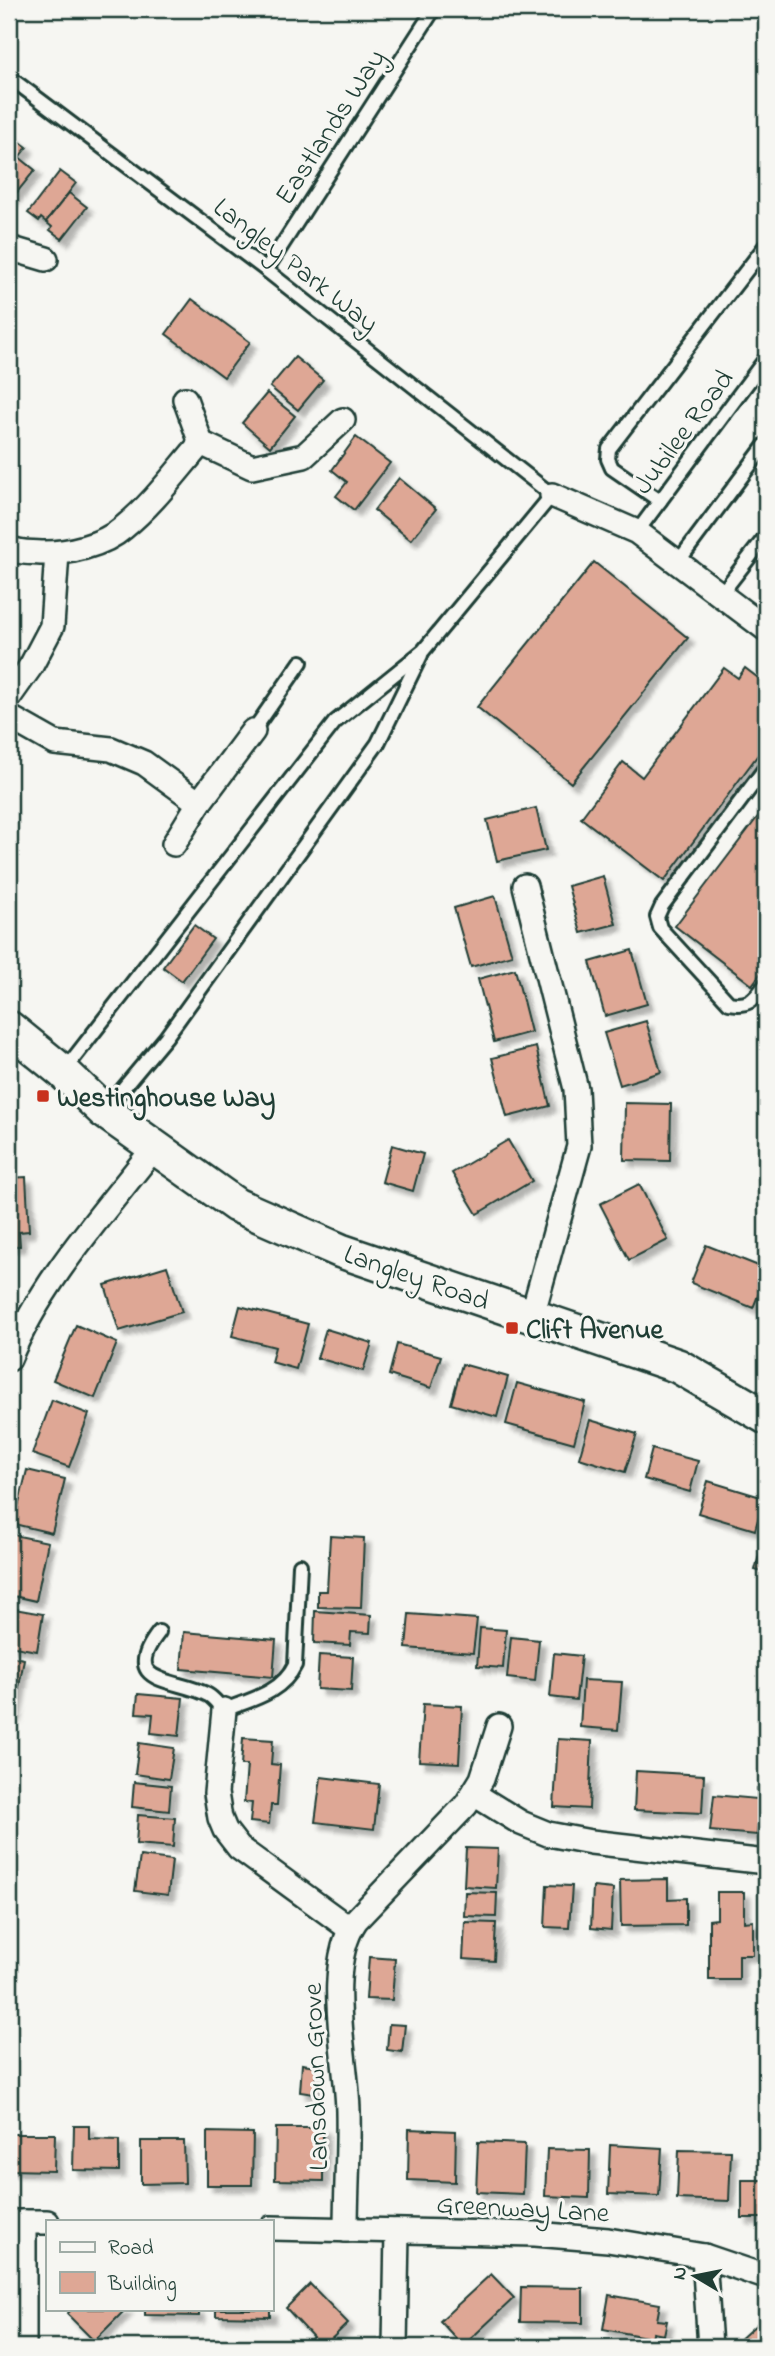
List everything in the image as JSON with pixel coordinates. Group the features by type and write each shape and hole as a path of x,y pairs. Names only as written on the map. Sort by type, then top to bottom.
{"main road":[{"name":"Langley Road","path":"9,1028 63,1072 104,1111 236,1205 341,1251 678,1366 766,1417"}],"street":[{"path":"9,248 46,259"},
{"path":"185,399 201,443 252,467 304,456 343,420"},
{"path":"9,548 18,552 57,554 86,546 122,530 201,443"},
{"path":"552,495 637,532 766,629"},
{"path":"9,697 31,666 52,626 57,554"},
{"path":"9,717 54,743 111,749 145,763 199,803"},
{"path":"174,844 199,803 253,731"},
{"path":"525,886 576,1089 579,1118 579,1146 533,1316"},
{"path":"9,1359 32,1311 55,1276 154,1148"},
{"path":"224,1710 216,1793 217,1806 225,1830 239,1849 350,1929"},
{"name":"Lansdown Grove","path":"346,2230 348,2109 339,2007 340,1971 350,1929 365,1910 458,1816 474,1794 485,1771 499,1726"},
{"path":"474,1794 521,1823 548,1834 592,1842 766,1862"},
{"path":"24,2347 16,2222 46,2222"},
{"name":"Greenway Lane","path":"273,2228 580,2237 704,2256 766,2277"},
{"path":"396,2347 397,2231"},
{"path":"704,2256 710,2347"}],"lane":[{"name":"Eastlands Way","path":"266,270 434,9"},
{"name":"Langley Park Way","path":"9,77 266,270 552,495"},
{"path":"660,501 612,468 608,459 609,449 766,245"},
{"name":"Jubilee Road","path":"637,532 766,358"},
{"path":"678,562 766,444"},
{"path":"63,1072 335,722 423,651 552,495"},
{"path":"721,594 766,536"},
{"path":"104,1111 166,1037 378,743 423,651"},
{"path":"253,731 301,662"},
{"path":"766,767 662,906 657,917 660,928 730,1003 741,1005 753,1000 766,984"},
{"path":"159,1632 144,1659 147,1670 159,1681 209,1695 224,1710 273,1690 289,1678 295,1665 300,1565"}],"building":[{"path":"11,135 27,147 9,170 9,138"},
{"path":"19,157 35,170 10,201 9,170"},
{"path":"60,171 76,183 46,222 41,218 39,221 28,213"},
{"path":"69,193 87,207 62,239 50,230 52,227 46,222"},
{"path":"192,299 250,342 224,377 166,334"},
{"path":"295,357 323,380 298,410 270,387"},
{"path":"267,393 295,416 270,447 242,423"},
{"path":"356,437 390,463 354,510 336,496 347,482 332,470"},
{"path":"399,478 436,509 411,540 374,510"},
{"path":"594,562 688,638 571,783 477,707"},
{"path":"724,668 738,678 745,668 766,684 766,744 664,881 581,818 623,762 642,777"},
{"path":"766,806 766,966 752,985 675,926"},
{"path":"536,808 546,850 497,861 487,820"},
{"path":"603,876 616,924 581,933 568,886"},
{"path":"495,896 512,955 471,967 454,908"},
{"path":"194,925 213,939 182,981 163,967"},
{"path":"632,950 647,1004 605,1016 590,962"},
{"path":"515,969 531,1032 494,1042 478,979"},
{"path":"646,1021 661,1072 620,1085 604,1033"},
{"path":"536,1047 550,1106 507,1117 492,1058"},
{"path":"625,1103 671,1104 670,1161 624,1160"},
{"path":"508,1140 532,1181 477,1214 452,1173"},
{"path":"392,1145 423,1154 413,1191 382,1182"},
{"path":"26,1177 29,1231 19,1232 20,1246 9,1246 9,1178"},
{"path":"639,1184 668,1240 629,1260 600,1204"},
{"path":"706,1245 766,1269 766,1276 753,1308 691,1283"},
{"path":"167,1266 182,1312 119,1331 105,1285"},
{"path":"240,1306 308,1324 296,1369 271,1362 275,1347 232,1336"},
{"path":"76,1325 117,1343 95,1398 53,1380"},
{"path":"326,1329 372,1343 363,1371 317,1358"},
{"path":"397,1344 441,1356 431,1388 389,1375"},
{"path":"462,1364 508,1377 497,1417 451,1404"},
{"path":"517,1383 585,1402 574,1443 506,1424"},
{"path":"52,1400 89,1414 69,1467 32,1454"},
{"path":"590,1420 637,1434 625,1472 579,1458"},
{"path":"652,1449 698,1461 690,1492 644,1479"},
{"path":"27,1470 65,1479 52,1533 14,1524"},
{"path":"708,1481 764,1498 755,1530 698,1513"},
{"path":"766,1530 766,1573 755,1570"},
{"path":"9,1534 48,1542 36,1601 9,1595"},
{"path":"330,1536 364,1538 361,1608 318,1607 318,1591 327,1591"},
{"path":"9,1608 43,1614 37,1651 9,1646"},
{"path":"315,1611 371,1615 370,1633 351,1632 350,1645 314,1643"},
{"path":"409,1614 477,1619 473,1653 406,1648"},
{"path":"480,1628 506,1630 503,1668 477,1666"},
{"path":"184,1632 276,1640 273,1677 181,1669"},
{"path":"511,1637 539,1640 535,1681 507,1678"},
{"path":"554,1653 581,1656 576,1700 550,1697"},
{"path":"319,1655 353,1657 351,1691 317,1689"},
{"path":"9,1656 24,1659 14,1715 9,1714"},
{"path":"583,1680 622,1682 618,1730 580,1727"},
{"path":"138,1694 183,1698 179,1736 151,1733 153,1714 136,1713"},
{"path":"423,1704 462,1706 459,1763 419,1761"},
{"path":"243,1738 273,1740 271,1764 280,1765 277,1805 271,1805 269,1824 250,1822 252,1803 244,1802 247,1765 241,1765"},
{"path":"558,1739 592,1741 589,1809 554,1807"},
{"path":"139,1743 174,1748 169,1779 135,1774"},
{"path":"636,1771 704,1775 702,1813 634,1810"},
{"path":"321,1777 379,1784 374,1829 315,1822"},
{"path":"134,1782 171,1786 169,1811 132,1807"},
{"path":"757,1788 766,1789 766,1817 759,1817 757,1835 710,1831 714,1795 757,1799"},
{"path":"138,1815 175,1818 173,1847 136,1844"},
{"path":"466,1848 498,1849 496,1888 464,1886"},
{"path":"140,1856 172,1860 168,1895 135,1891"},
{"path":"668,1879 668,1899 686,1898 686,1925 621,1926 620,1880"},
{"path":"547,1885 572,1886 569,1928 545,1927"},
{"path":"593,1887 613,1889 611,1930 591,1928"},
{"path":"465,1892 497,1893 496,1917 464,1916"},
{"path":"717,1892 744,1892 744,1922 753,1921 753,1955 739,1955 739,1980 709,1980 709,1920 717,1919"},
{"path":"465,1922 496,1923 494,1961 463,1959"},
{"path":"369,1957 395,1959 392,2000 366,1999"},
{"path":"389,2024 405,2025 402,2052 387,2050"},
{"path":"302,2064 317,2066 314,2094 300,2092"},
{"path":"74,2126 89,2126 89,2139 119,2140 119,2171 73,2170"},
{"path":"276,2128 323,2128 323,2181 275,2180"},
{"path":"409,2129 456,2131 455,2182 408,2180"},
{"path":"207,2132 253,2133 252,2185 207,2185"},
{"path":"9,2134 55,2134 54,2171 9,2170"},
{"path":"141,2141 184,2141 185,2183 141,2184"},
{"path":"478,2142 525,2144 523,2194 476,2192"},
{"path":"610,2145 662,2148 659,2196 608,2194"},
{"path":"547,2149 590,2150 589,2198 545,2196"},
{"path":"679,2150 731,2151 729,2201 677,2199"},
{"path":"742,2180 766,2180 766,2218 742,2218"},
{"path":"491,2274 514,2298 463,2346 440,2321"},
{"path":"310,2284 348,2323 323,2347 305,2345 313,2337 286,2308"},
{"path":"521,2287 583,2288 583,2323 520,2322"},
{"path":"609,2295 660,2304 657,2320 667,2321 664,2335 653,2333 652,2338 603,2329"},
{"path":"71,2310 125,2310 94,2341 67,2314"},
{"path":"145,2310 199,2310 199,2316 145,2315"},
{"path":"216,2310 270,2310 270,2317 216,2316"},
{"path":"758,2323 766,2332 766,2347 743,2347 738,2341"}],"place":[{"name":"Westinghouse Way","path":"43,1096"},
{"name":"Clift Avenue","path":"512,1328"}]}
